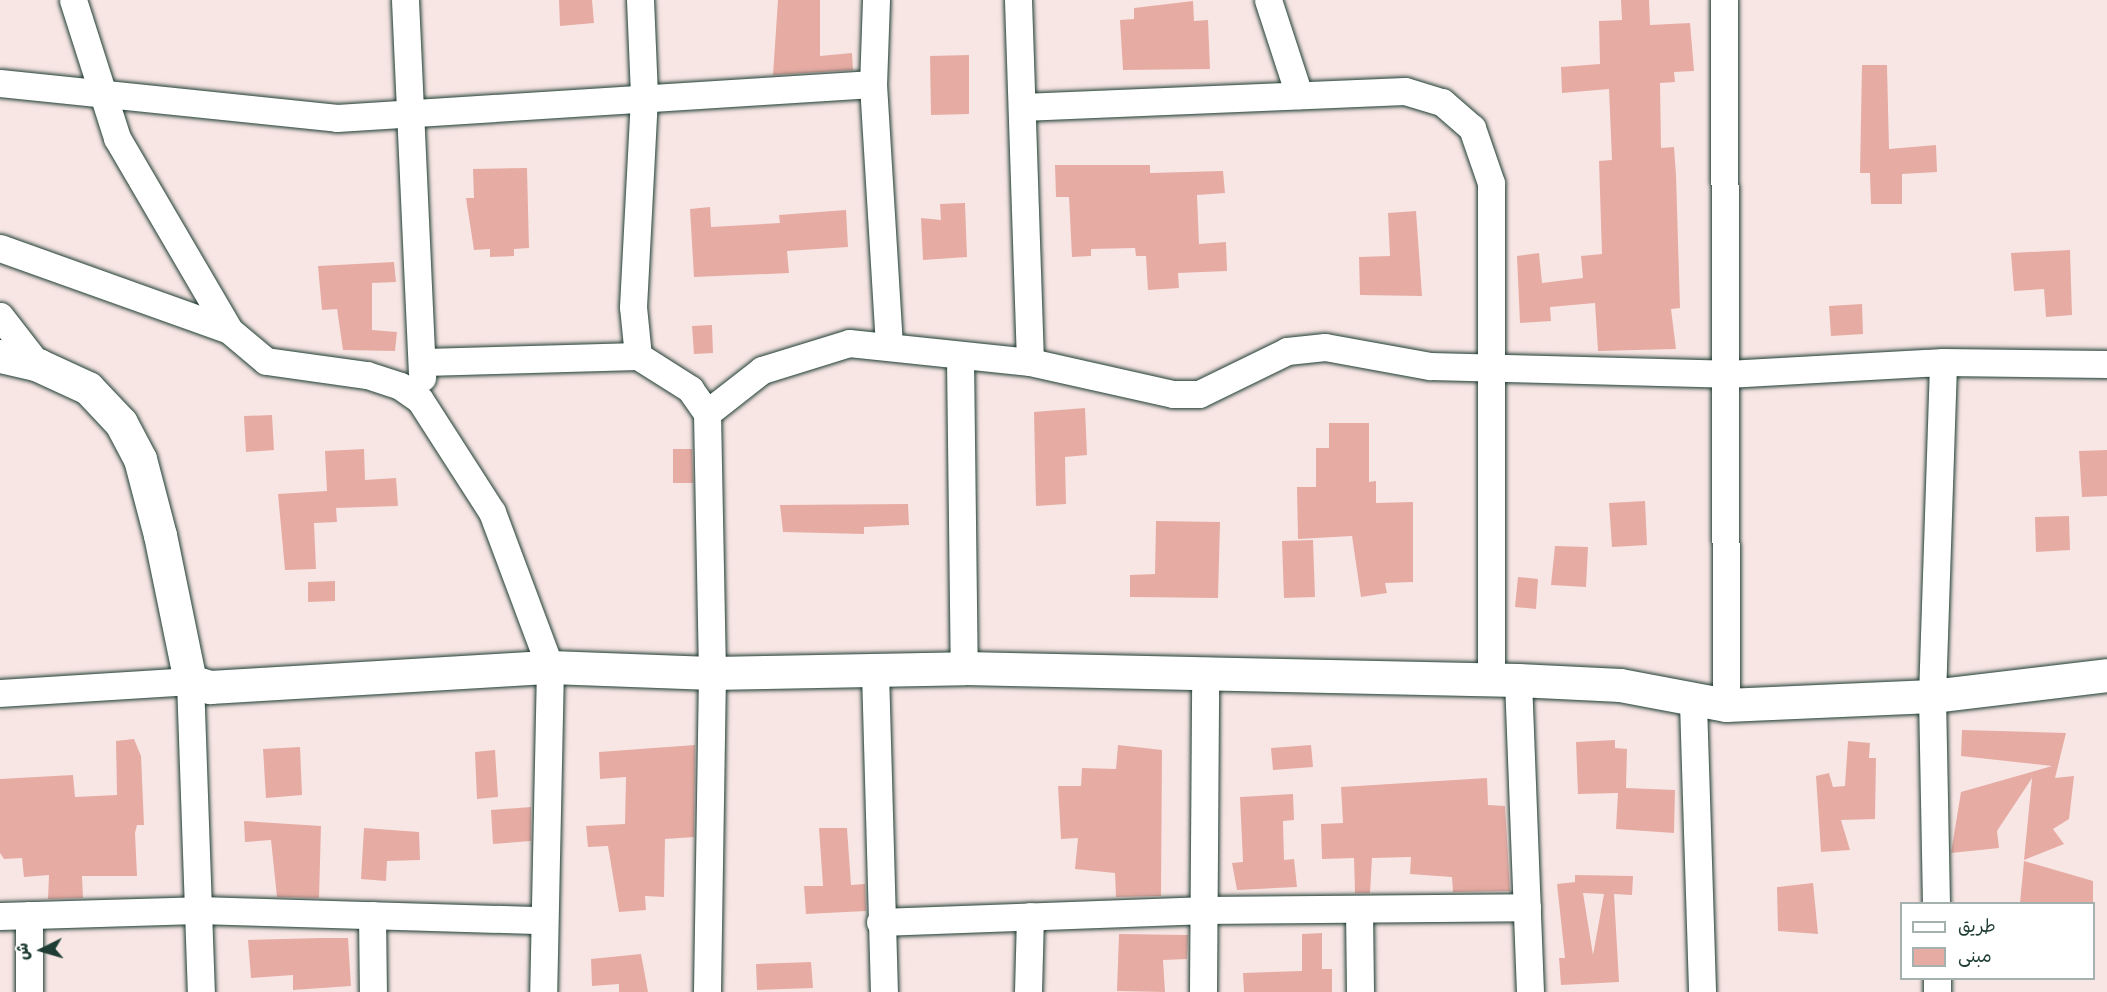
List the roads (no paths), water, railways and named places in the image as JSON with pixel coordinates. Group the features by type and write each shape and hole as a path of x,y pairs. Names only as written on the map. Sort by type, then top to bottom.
{"street":[{"path":"73,0 117,138 229,330 266,361 367,375 420,400 492,512 550,667 543,992"},
{"path":"405,0 424,362 420,400"},
{"path":"638,356 633,307 644,95 640,0"},
{"path":"876,0 873,84 889,345"},
{"path":"1018,0 1030,362"},
{"path":"1268,0 1299,95"},
{"path":"1724,0 1727,374 1726,705"},
{"path":"0,83 101,90 297,116 412,112 644,95 873,84"},
{"path":"1022,107 1405,91 1442,102 1472,128 1491,183 1493,368 1505,679 1527,907 1530,992"},
{"path":"0,248 229,330"},
{"path":"0,316 38,365"},
{"path":"707,413 762,370 789,359 849,343 889,345 960,358 1030,362 1173,394 1200,394 1249,365 1287,351 1315,348 1367,351 1430,366 1727,374 1943,362 2107,364"},
{"path":"0,356 38,365 88,388 121,423 140,459 190,681 201,992"},
{"path":"424,362 638,356 690,389 707,413 712,673 707,992"},
{"path":"960,358 964,668"},
{"path":"1936,902 1932,696 1943,362"},
{"path":"0,693 190,681 246,687 550,667 712,673 964,668 1505,679 1620,685 1693,703 1726,705 1932,696 2107,675"},
{"path":"875,671 880,922 884,992"},
{"path":"1203,992 1201,910 1205,672"},
{"path":"1693,703 1702,992"},
{"path":"880,922 1201,910 1527,907"},
{"path":"0,916 198,910 543,920"},
{"path":"1359,910 1360,992"},
{"path":"29,915 29,992"},
{"path":"372,915 372,992"},
{"path":"1028,992 1030,916"}]}
